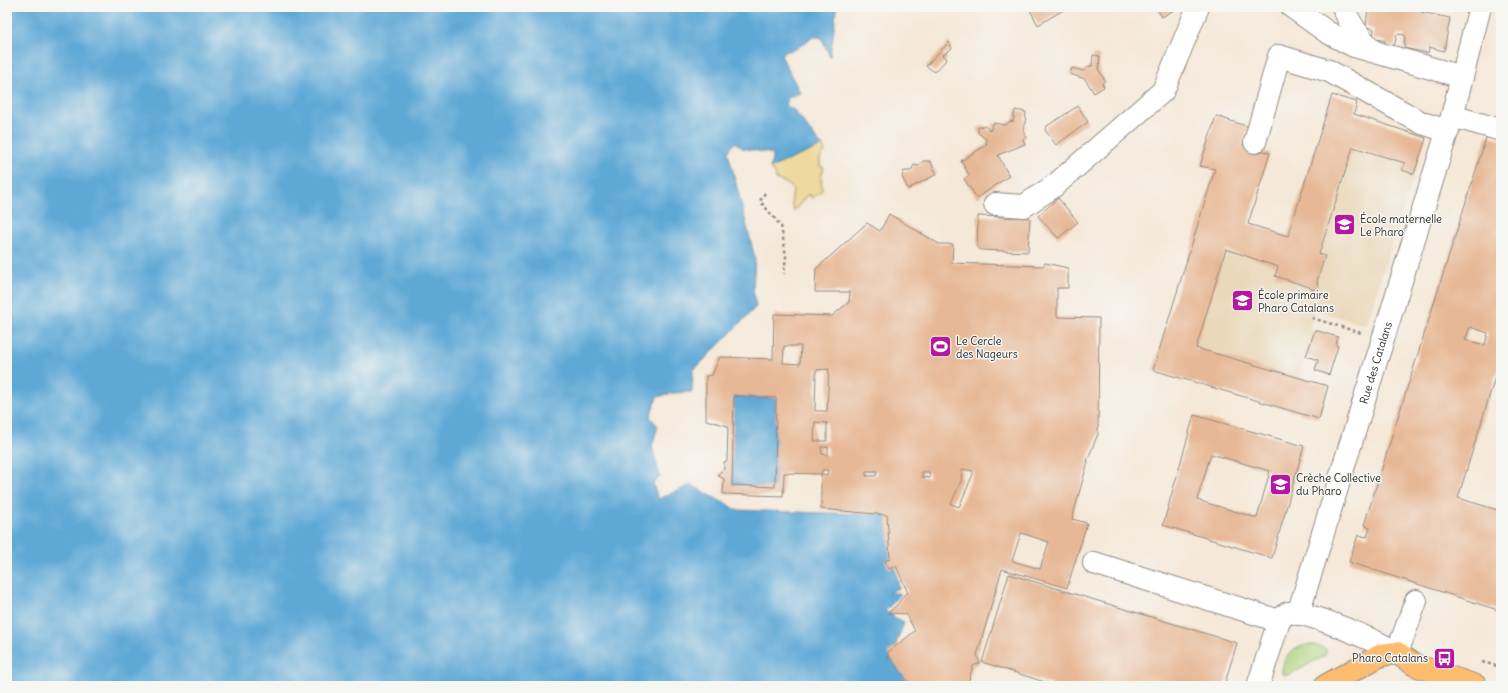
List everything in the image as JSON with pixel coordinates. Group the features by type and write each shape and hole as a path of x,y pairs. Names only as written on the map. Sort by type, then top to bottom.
{"main road":[{"path":"1325,686 1381,655 1398,653 1415,665 1476,686"}],"street":[{"path":"995,204 1024,206 1054,186 1163,91 1198,7"},
{"path":"1292,7 1327,32 1354,46 1462,77"},
{"path":"1343,7 1350,24 1357,35 1374,52"},
{"name":"Rue des Catalans","path":"1258,686 1289,618 1382,340 1450,123 1462,77 1480,24"},
{"path":"1255,142 1279,56 1328,71 1422,123 1450,123 1501,130"},
{"path":"1094,563 1289,618 1356,632 1398,653 1416,601"}],"path":[{"path":"765,193 760,201 781,226 785,240 784,274"},
{"path":"1312,318 1382,340"}],"shaded area":[{"name":"École primaire Pharo Catalans","path":"1319,136 1405,163 1402,170 1414,174 1366,325 1315,310 1309,329 1338,337 1336,345 1338,346 1329,375 1315,370 1318,360 1306,356 1299,377 1328,386 1319,419 1153,370 1215,170 1248,180 1236,220 1287,235"}],"green space":[{"path":"1305,645 1315,645 1326,649 1326,653 1324,656 1289,675 1282,674 1283,663 1288,655 1295,649"}],"sand":[{"path":"822,146 825,151 820,158 820,166 824,168 821,177 822,190 812,199 810,194 806,196 794,211 792,204 792,188 790,185 775,179 776,175 770,168"}],"water":[{"path":"7,7 837,7 830,57 821,37 812,37 796,49 784,52 781,55 800,93 788,98 786,106 794,110 822,146 770,168 773,154 742,148 735,142 728,152 755,258 753,289 756,307 693,371 692,392 673,393 657,397 650,417 658,426 652,446 660,477 653,483 658,499 691,485 737,510 885,515 899,588 889,592 901,594 885,611 904,623 889,661 897,653 948,686 7,686"},
{"path":"734,396 776,398 775,487 732,485"}],"building":[{"path":"1031,7 1067,8 1038,25 1030,10"},
{"path":"1156,7 1173,7 1174,10 1162,17"},
{"path":"1368,7 1422,7 1421,12 1450,18 1444,51 1429,47 1428,53 1404,48 1405,35 1397,34 1394,47 1385,44 1385,41 1373,38 1374,29 1366,27"},
{"path":"949,42 952,48 943,55 947,59 935,72 926,66"},
{"path":"1093,55 1100,56 1099,70 1105,81 1102,83 1104,87 1094,93 1085,79 1070,74 1072,68 1084,71 1089,66 1092,66"},
{"path":"1332,95 1357,102 1354,114 1426,138 1414,174 1402,170 1405,163 1353,147 1319,254 1325,256 1317,281 1318,288 1312,290 1309,287 1275,276 1278,267 1226,249 1196,348 1328,386 1319,419 1153,370 1215,169 1200,166 1216,116 1249,127 1243,145 1270,153 1248,224 1288,236"},
{"path":"1078,106 1088,122 1056,145 1045,130 1047,126"},
{"path":"1015,110 1026,112 1024,133 1026,137 1023,139 1025,144 998,155 1009,176 977,198 964,179 969,175 961,161 986,145 987,140 978,133 978,127 985,126 990,131 993,123 1005,125 1011,121 1013,122"},
{"path":"1487,135 1501,139 1501,358 1458,498 1501,511 1501,611 1349,562 1358,535 1367,537 1370,528 1364,525","holes":["1470,327 1488,333 1485,345 1465,340"]},
{"path":"923,161 930,161 937,174 908,189 902,177 904,171 911,171 914,165 919,166"},
{"path":"1058,198 1078,222 1058,238 1038,216"},
{"path":"889,214 939,244 953,244 952,263 1043,266 1045,263 1068,268 1068,288 1057,288 1057,317 1099,318 1098,434 1087,461 1072,519 1087,523 1067,588 1002,569 977,655 980,663 973,666 967,686 911,686 887,653 915,631 906,614 888,613 898,604 904,595 908,593 896,566 889,569 885,561 890,559 887,515 821,509 821,474 784,473 783,496 723,494 724,479 717,475 724,469 724,462 727,461 728,426 706,420 706,376 712,375 720,357 773,359 774,314 832,316 849,302 850,292 815,292 816,269 867,223 880,231","holes":["784,346 801,346 800,364 783,363","829,369 827,411 815,411 816,370","734,396 776,398 775,487 732,485","815,422 827,423 827,441 814,441","821,447 828,447 828,455 822,454","962,469 973,471 959,507 951,504 961,481","822,470 828,470 827,475 821,474","866,471 877,471 876,476 866,476","922,472 929,472 930,478 922,477","1021,533 1049,542 1040,569 1012,561"]},
{"path":"978,216 1030,218 1028,252 981,250 977,247"},
{"path":"1315,330 1338,337 1336,345 1338,346 1329,375 1315,370 1318,360 1306,356"},
{"name":"Crèche Collective du Pharo","path":"1194,415 1304,446 1272,558 1163,525","holes":["1211,454 1270,471 1257,518 1197,500"]},
{"path":"1009,574 1237,643 1224,686 1057,686 982,662"}],"place":[{"name":"École maternelle Le Pharo","path":"1344,225"},
{"name":"École primaire Pharo Catalans","path":"1243,301"},
{"name":"Le Cercle des Nageurs","path":"940,347"},
{"name":"Crèche Collective du Pharo","path":"1280,484"},
{"name":"Pharo Catalans","path":"1444,658"}]}
